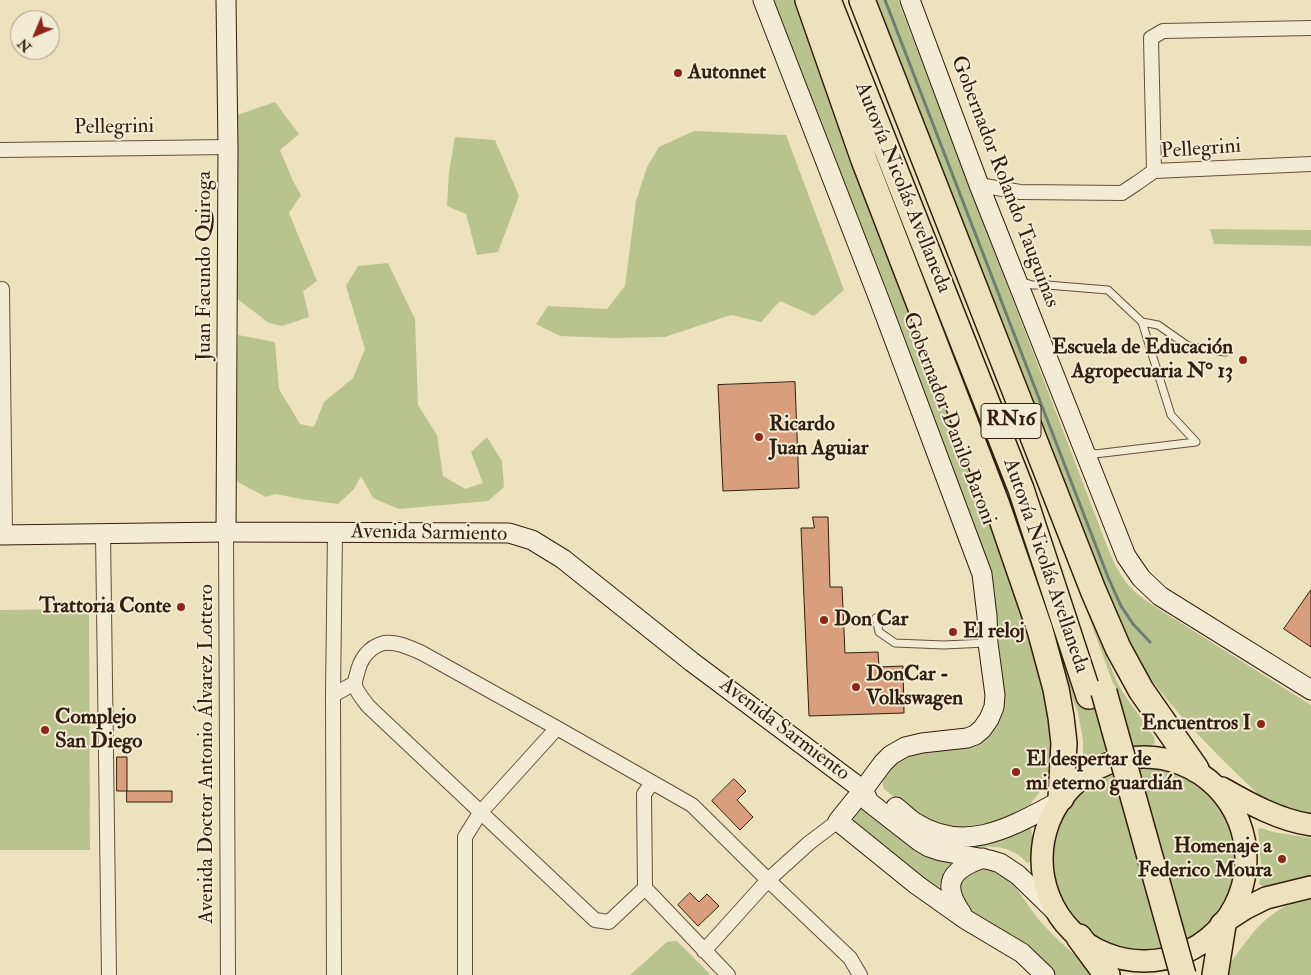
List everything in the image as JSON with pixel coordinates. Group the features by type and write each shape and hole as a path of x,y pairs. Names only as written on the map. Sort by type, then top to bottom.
{"highway":[{"path":"808,0 864,160 997,505 1040,630 1056,689 1061,717 1064,743 1060,800"},
{"name":"Autovía Nicolás Avellaneda","path":"828,0 1021,488 1096,694 1183,975"},
{"name":"Autovía Nicolás Avellaneda","path":"847,0 909,163 1031,471 1080,613 1096,694 1168,975"},
{"path":"862,0 1093,590 1118,648 1140,690 1205,777"},
{"path":"1215,975 1225,922"},
{"path":"1079,937 1107,975"}],"main road":[{"path":"1311,825 1280,817 1255,806 1171,760 1150,756 1130,757 1110,762 1091,771 1075,783 1060,800 1046,829 1042,858 1044,878 1049,896 1058,914 1067,926 1079,937 1100,951 1124,959 1149,961 1174,957 1197,947 1225,922 1246,908 1266,898 1311,887"},
{"path":"1205,777 1234,808 1243,830 1247,854 1245,877 1238,900 1225,922"}],"street":[{"name":"Juan Facundo Quiroga","path":"226,0 228,147 226,532"},
{"name":"Gobernador Danilo Baroni","path":"763,0 982,574 995,695 994,707 989,719 975,735 967,738 922,743 905,747 891,755 838,821"},
{"name":"Gobernador Rolando Tauguinas","path":"910,0 979,185 1126,556 1141,578 1171,603 1311,690"},
{"path":"1154,171 1151,38 1163,31 1311,28"},
{"name":"Pellegrini","path":"0,150 228,147"},
{"name":"Pellegrini","path":"979,185 1020,192 1122,193 1138,184 1154,171 1311,164"},
{"path":"2,289 3,535"},
{"name":"Avenida Sarmiento","path":"3,535 226,532 509,533 532,540 563,559 692,662 864,790 869,802 919,841 941,851 983,858 1000,863 1018,875 1058,914"},
{"name":"Avenida Doctor Antonio Álvarez Lottero","path":"226,532 228,975"},
{"path":"334,975 335,532"},
{"path":"103,534 109,975"},
{"path":"645,888 608,922 595,920 368,706 358,694 355,683 358,668 363,657 372,649 384,643 402,644 557,728 692,805 850,958 860,975"},
{"path":"334,695 355,683"},
{"path":"465,975 465,837 480,813 557,728"},
{"path":"652,783 644,794 645,888 728,975"},
{"name":"Avenida Sarmiento","path":"864,790 876,791 914,822 928,830 954,837 971,838 1003,830 1060,800"},
{"path":"704,951 768,880 809,843 838,821 916,885 965,919 1022,954 1045,975"},
{"path":"965,919 954,903 950,883 955,873 963,866 983,858"}],"lane":[{"path":"1017,280 1032,285 1108,290 1142,322 1171,416 1196,442 1095,454 1083,448"},
{"path":"1142,322 1158,325 1188,346 1225,352"},
{"path":"876,618 879,632 895,643 944,645 988,643"}],"green space":[{"path":"769,0 798,0 983,498 1054,699 1055,762 1039,793 1028,807 1018,815 994,826 948,830 914,813 884,789 884,775 888,769 907,755 926,750 961,747 1003,692 994,587"},
{"path":"870,0 898,0 1117,568 1136,593 1151,604 1311,705 1311,815 1284,808 1259,795 1207,744 1174,708 1130,649"},
{"path":"275,102 299,134 280,150 301,195 289,213 317,281 303,291 309,317 282,326 269,323 232,295 237,115"},
{"path":"694,131 786,135 844,290 814,316 780,301 761,322 731,315 665,337 560,336 536,324 548,306 607,309 625,286 636,201 647,167 659,147"},
{"path":"455,137 495,140 519,196 498,252 477,255 466,214 447,206 449,172"},
{"path":"881,164 988,443 1041,591 1084,698 1115,689 985,330 1099,638 1117,682 1154,737 1155,743 1151,746 1125,745 1108,749 1086,763 1083,761 1083,740 1078,713 875,168"},
{"path":"1210,229 1311,230 1311,246 1214,244"},
{"path":"388,263 415,319 418,405 437,435 443,476 465,489 483,483 471,452 487,437 502,461 504,487 488,501 399,509 373,498 361,476 354,489 338,504 275,494 266,497 234,480 238,335 275,342 279,389 300,424 314,427 324,402 353,378 365,349 346,286 358,266"},
{"name":"Complejo San Diego","path":"89,609 90,850 0,850 0,610"},
{"path":"1146,764 1164,766 1182,772 1199,780 1213,792 1225,806 1233,823 1239,841 1241,859 1239,877 1233,895 1225,912 1213,926 1199,938 1182,946 1164,952 1146,954 1128,952 1110,946 1093,938 1079,926 1067,912 1059,895 1053,877 1051,859 1053,841 1059,823 1067,806 1079,792 1093,780 1110,772 1128,766"},
{"path":"865,807 954,860 942,876 939,896 854,823 854,818 858,811"},
{"path":"1031,828 1032,836 1031,862 1027,863 1013,852 1002,848 968,848 919,832"},
{"path":"1261,828 1273,832 1311,838 1311,877 1287,881 1266,888 1259,884 1261,865 1258,829"},
{"path":"976,864 1006,877 1036,916 1095,975 1054,975 963,907 958,879"},
{"path":"1311,899 1311,975 1225,975 1226,970 1246,942 1269,917 1288,905"},
{"path":"677,941 711,975 630,975 667,942"}],"building":[{"name":"Ricardo Juan Aguiar","path":"795,382 799,488 723,491 718,385"},
{"name":"Don Car","path":"813,517 828,517 830,587 842,587 845,653 878,652 879,667 903,666 904,713 809,716 801,528 814,528"},
{"path":"1311,590 1311,647 1284,629"},
{"path":"117,757 127,757 127,791 117,791"},
{"path":"734,779 746,791 737,800 753,817 740,830 712,801"},
{"path":"127,791 172,791 172,802 127,802"},
{"path":"690,893 699,902 707,894 719,906 698,926 678,905"}],"waterway":[{"path":"885,0 1108,577 1121,606 1133,624 1150,642"}],"place":[{"name":"Autonnet","path":"678,73"},
{"name":"Escuela de Educación Agropecuaria N° 13","path":"1243,360"},
{"name":"Ricardo Juan Aguiar","path":"759,437"},
{"name":"Trattoria Conte","path":"181,607"},
{"name":"Don Car","path":"824,620"},
{"name":"El reloj","path":"953,632"},
{"name":"DonCar - Volkswagen","path":"856,687"},
{"name":"Encuentros I","path":"1261,724"},
{"name":"Complejo San Diego","path":"45,730"},
{"name":"El despertar de mi eterno guardián","path":"1016,772"},
{"name":"Homenaje a Federico Moura","path":"1282,859"}]}
